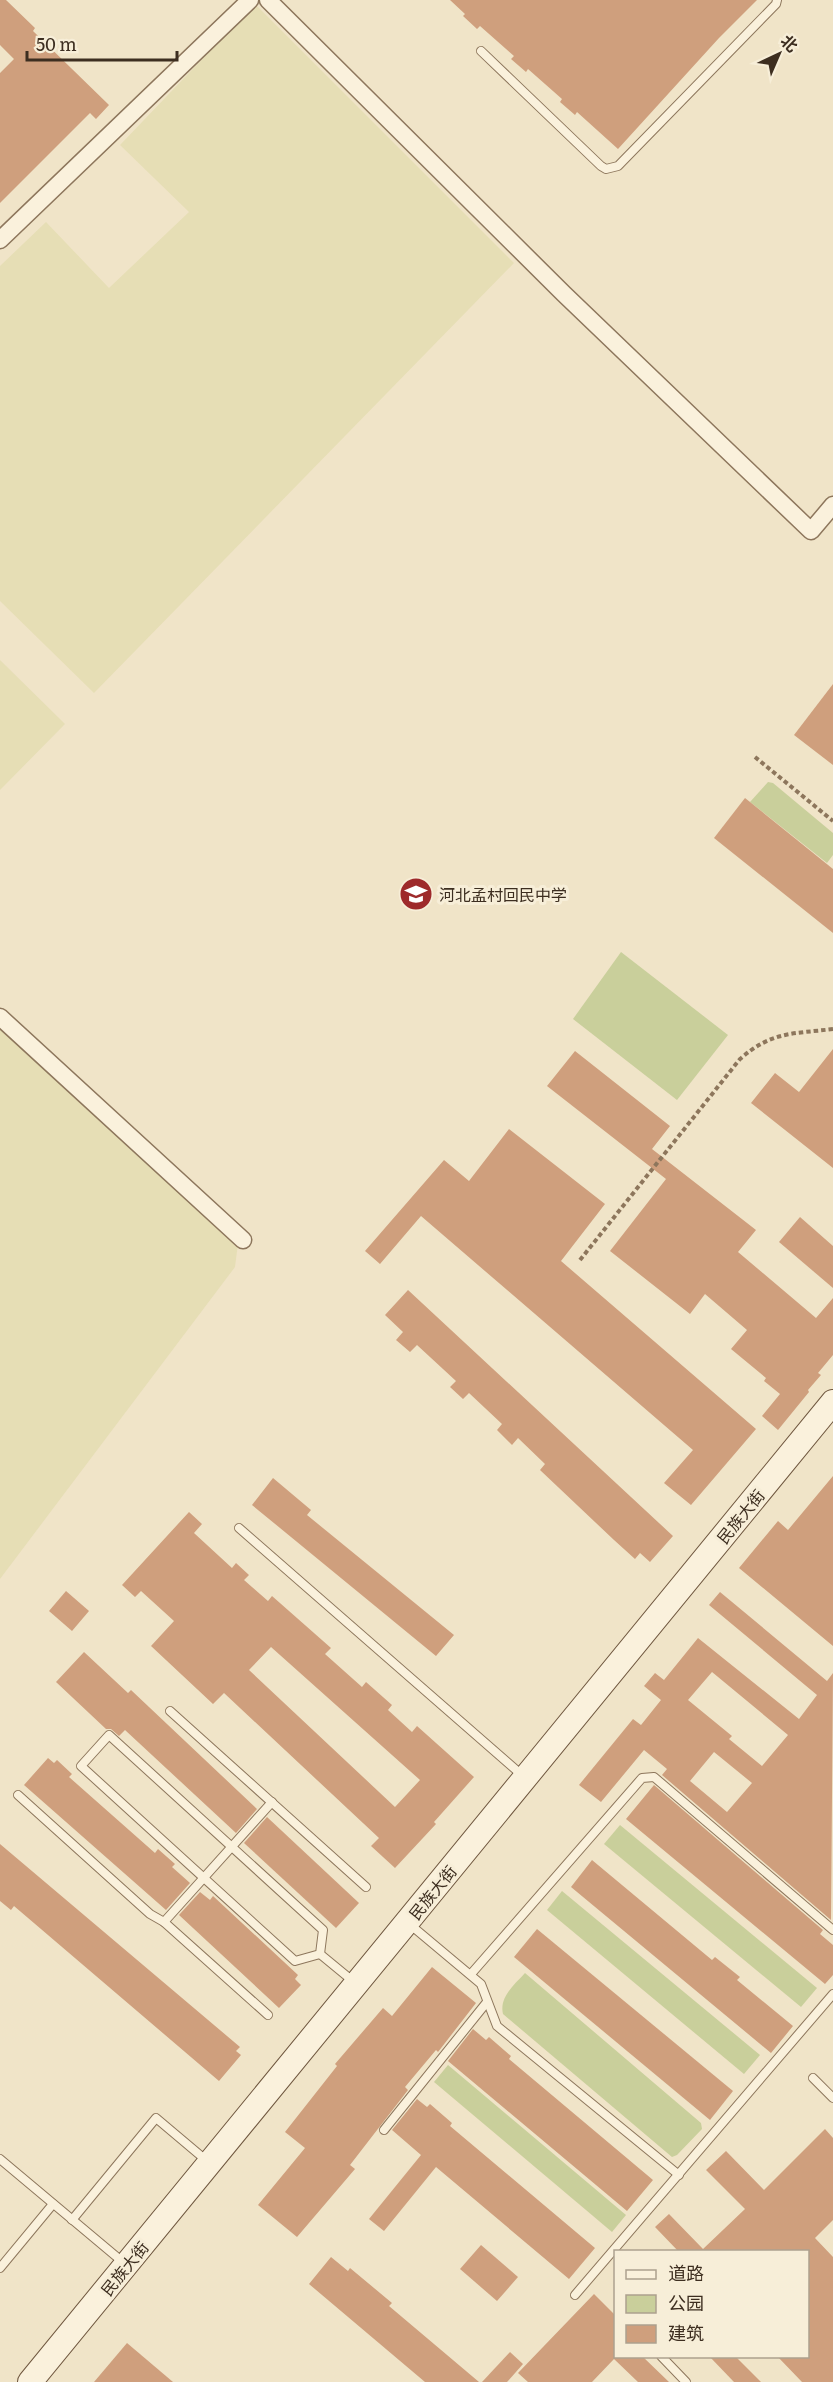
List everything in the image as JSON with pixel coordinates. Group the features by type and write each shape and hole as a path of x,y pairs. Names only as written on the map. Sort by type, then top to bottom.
{"main road":[{"name":"民族大街","path":"30,2382 833,1402"}],"street":[{"path":"0,240 250,0"},
{"path":"268,0 564,294 811,531 833,505"},
{"path":"0,1017 243,1240"}],"lane":[{"path":"481,51 606,169 618,166 776,4 777,0"},
{"path":"239,1528 525,1778"},
{"path":"170,1711 366,1887"},
{"path":"109,1735 323,1930 320,1954 295,1961 81,1766 109,1735"},
{"path":"471,1974 642,1778 654,1777 833,1930"},
{"path":"18,1795 150,1914 164,1922 268,2015"},
{"path":"164,1922 272,1802"},
{"path":"407,1922 481,1984 497,2026 679,2175"},
{"path":"320,1954 356,1984"},
{"path":"575,2295 833,1994"},
{"path":"384,2130 487,2002"},
{"path":"813,2078 833,2098"},
{"path":"72,2220 156,2118 210,2163"},
{"path":"0,2159 126,2264"},
{"path":"0,2268 53,2204"},
{"path":"663,2358 686,2382"}],"path":[{"path":"755,757 833,821"},
{"path":"580,1260 740,1059 756,1045 769,1039 833,1029"}],"shaded area":[{"path":"255,4 514,263 94,693 0,601 0,266 46,222 109,288 189,212 120,145"},
{"path":"0,660 65,724 0,790"},
{"path":"0,1029 238,1244 235,1267 0,1579"}],"green space":[{"path":"768,782 773,783 833,833 833,855 827,863 750,802"},
{"path":"621,952 728,1035 677,1100 573,1019"},
{"path":"620,1825 817,1988 801,2007 604,1844"},
{"path":"562,1891 760,2055 744,2074 547,1910"},
{"path":"525,1973 701,2123 702,2129 677,2155 672,2157 503,2014 505,1997"},
{"path":"448,2065 626,2215 612,2232 434,2082"}],"building":[{"path":"0,0 6,0 35,28 33,31 109,105 96,119 90,113 0,203 0,73 14,59 0,45"},
{"path":"450,0 757,0 719,38 618,149 577,112 575,115 560,102 562,99 528,69 526,72 511,59 514,56 480,26 477,29"},
{"path":"833,684 833,765 794,735"},
{"path":"745,798 833,869 833,933 714,838"},
{"path":"833,1049 833,1168 751,1103 775,1073 799,1092"},
{"path":"575,1051 670,1126 652,1149 756,1230 738,1252 816,1318 833,1298 833,1355 818,1373 821,1375 808,1390 809,1392 778,1430 762,1416 780,1394 764,1381 766,1378 731,1349 747,1330 705,1294 690,1314 610,1251 666,1179 547,1086"},
{"path":"509,1129 605,1204 561,1261 756,1429 691,1505 664,1483 693,1450 421,1216 380,1264 365,1251 444,1160 469,1181"},
{"path":"800,1217 833,1246 833,1288 779,1242"},
{"path":"408,1290 673,1536 650,1562 640,1553 635,1559 614,1540 540,1470 545,1464 518,1438 512,1445 497,1430 502,1424 469,1393 463,1399 450,1387 456,1381 417,1345 410,1352 396,1340 403,1332 385,1315"},
{"path":"833,1476 833,1646 739,1568 778,1521 788,1530"},
{"path":"273,1478 311,1510 307,1515 454,1635 436,1656 252,1505"},
{"path":"189,1512 202,1524 194,1533 232,1568 236,1563 249,1575 244,1580 268,1601 272,1596 331,1648 325,1654 362,1687 366,1682 392,1705 388,1710 412,1732 417,1726 474,1777 434,1822 436,1824 395,1868 371,1846 379,1838 224,1693 213,1704 151,1646 174,1621 141,1591 135,1597 122,1585","holes":["271,1647 420,1780 395,1807 249,1670"]},
{"path":"66,1591 89,1611 72,1631 49,1611"},
{"path":"720,1592 827,1681 833,1673 831,1920 662,1775 667,1769 644,1750 601,1802 579,1785 633,1719 641,1725 661,1700 644,1686 655,1673 664,1680 698,1638 799,1719 817,1695 709,1605","holes":["712,1672 788,1735 762,1766 729,1739 732,1736 688,1700","714,1752 752,1783 727,1812 690,1781"]},
{"path":"84,1652 128,1693 131,1690 257,1809 236,1833 125,1730 119,1736 111,1729 106,1729 56,1682"},
{"path":"48,1758 54,1763 57,1760 72,1774 69,1777 155,1853 158,1849 175,1864 172,1867 190,1883 166,1910 24,1785"},
{"path":"654,1785 823,1930 820,1934 833,1945 833,1975 825,1984 626,1819"},
{"path":"267,1817 359,1903 336,1928 244,1843"},
{"path":"0,1844 240,2047 236,2051 241,2055 219,2081 14,1906 11,1910 0,1901"},
{"path":"592,1860 712,1960 715,1957 740,1977 737,1980 793,2026 771,2053 571,1887"},
{"path":"200,1892 210,1900 213,1896 298,1975 295,1979 301,1985 279,2008 179,1915"},
{"path":"537,1929 733,2091 710,2120 514,1957"},
{"path":"432,1967 476,2003 438,2052 436,2050 405,2087 408,2090 350,2165 355,2169 297,2237 258,2205 305,2148 285,2132 337,2066 335,2064 383,2008 392,2016"},
{"path":"473,2029 486,2040 489,2037 511,2056 509,2059 653,2180 627,2211 448,2061"},
{"path":"417,2099 427,2107 430,2104 452,2123 450,2126 595,2248 569,2279 436,2167 384,2231 369,2219 421,2155 392,2130"},
{"path":"825,2129 833,2138 833,2220 815,2238 833,2257 833,2382 802,2382 779,2358 809,2358 809,2250 677,2250 655,2227 669,2214 703,2249 745,2209 706,2170 726,2151 764,2190"},
{"path":"481,2245 518,2277 497,2301 460,2269"},
{"path":"331,2257 348,2271 350,2268 392,2303 389,2306 479,2382 425,2382 309,2284"},
{"path":"594,2294 614,2314 614,2358 644,2358 669,2382 638,2382 614,2359 592,2382 528,2382 518,2373"},
{"path":"127,2343 173,2382 94,2382"},
{"path":"510,2352 523,2364 507,2382 482,2382"},
{"path":"711,2358 737,2358 761,2382 734,2382"}],"place":[{"name":"河北孟村回民中学","path":"416,894"}]}
